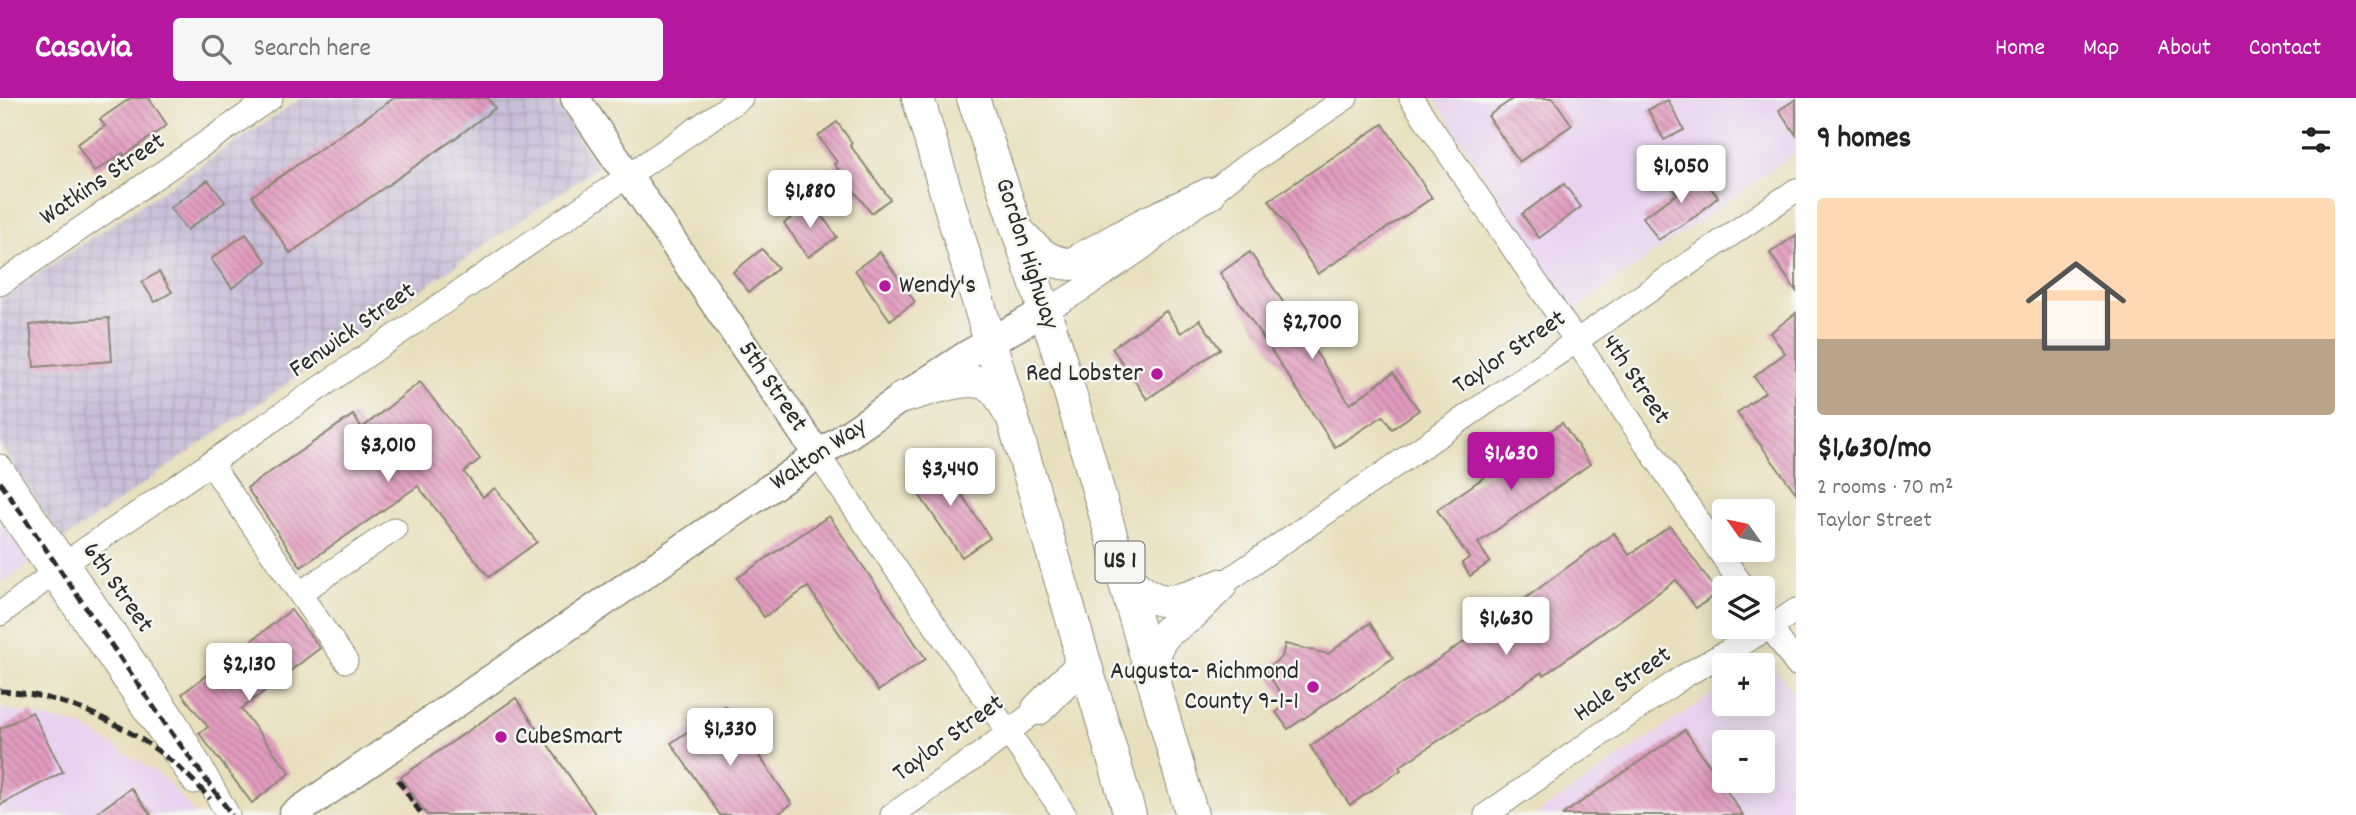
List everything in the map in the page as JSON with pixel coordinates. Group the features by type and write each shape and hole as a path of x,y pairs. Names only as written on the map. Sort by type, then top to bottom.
{"highway":[{"name":"US 1","path":"918,98 1130,815"},
{"name":"Gordon Highway","path":"973,98 1045,311 1192,815"},
{"path":"1020,233 1049,260 1072,264 1142,225 1209,194"},
{"path":"903,397 964,381 985,383 1000,395 1015,425"},
{"path":"1124,575 1136,589 1167,602 1182,601 1221,585"},
{"path":"1155,681 1155,655 1159,642 1221,585"},
{"path":"1038,709 1077,670 1080,663 1077,633"},
{"path":"1038,709 1068,709 1082,713 1097,723 1110,749"}],"main road":[{"name":"5th Street","path":"575,98 818,455"},
{"name":"Walton Way","path":"295,813 903,397 1045,311"}],"street":[{"name":"Watkins Street","path":"0,284 271,98"},
{"name":"Fenwick Street","path":"0,614 210,463 741,98"},
{"name":"Walton Way","path":"1045,311 1141,249 1209,194 1346,98"},
{"name":"4th Street","path":"1412,98 1736,576"},
{"name":"Taylor Street","path":"1221,585 1796,190"},
{"name":"5th Street","path":"818,455 1065,815"},
{"path":"210,463 346,661"},
{"name":"6th Street","path":"0,466 59,569 217,815"},
{"name":"6th Street","path":"0,499 59,569 173,718 228,815"},
{"path":"300,593 395,528"},
{"name":"Hale Street","path":"1775,618 1796,610"},
{"path":"1775,634 1796,664"},
{"name":"Hale Street","path":"1486,815 1739,639"},
{"name":"Taylor Street","path":"892,815 986,750 1038,709"}],"shaded area":[{"path":"302,98 552,98 597,167 63,540 0,445 0,299"},
{"path":"1434,98 1796,98 1796,152 1573,311"},
{"path":"0,519 30,564 0,584"},
{"path":"1775,668 1796,698 1796,815 1536,815 1712,694 1712,716 1775,716"},
{"path":"0,708 82,726 162,776 196,815 0,815"}],"building":[{"path":"131,98 149,98 167,125 124,156 123,153 94,172 77,144 105,126 100,119"},
{"path":"394,98 488,98 495,108 290,253 252,196"},
{"path":"1514,98 1553,98 1572,125 1519,162 1488,116"},
{"path":"1796,99 1796,135 1779,110"},
{"path":"1668,100 1684,130 1664,140 1648,110"},
{"path":"837,122 852,143 850,145 890,199 871,213 834,164 837,162 818,136"},
{"path":"1383,124 1432,198 1318,274 1269,200"},
{"path":"1693,168 1718,197 1696,216 1658,240 1643,217 1677,194 1671,187"},
{"path":"208,180 225,202 187,230 170,208"},
{"path":"1564,184 1581,207 1539,238 1522,214"},
{"path":"813,203 837,237 808,257 784,223"},
{"path":"246,234 267,262 232,288 211,259"},
{"path":"1796,235 1796,291 1770,253"},
{"path":"762,249 778,268 749,292 733,272"},
{"name":"Wendy's","path":"880,252 915,302 890,320 855,270"},
{"path":"1250,252 1350,404 1393,373 1419,410 1392,429 1383,416 1335,447 1220,273"},
{"path":"159,272 172,292 155,302 142,282"},
{"name":"Red Lobster","path":"1166,311 1181,333 1200,320 1220,349 1147,399 1112,348"},
{"path":"1796,313 1796,493 1737,413 1765,392 1754,377 1785,353 1770,333"},
{"path":"109,318 112,361 34,367 30,325"},
{"path":"420,382 480,459 464,472 483,497 495,488 537,542 489,577 418,486 301,567 247,488 353,415 362,428"},
{"path":"1562,423 1590,464 1478,543 1490,562 1470,576 1462,563 1469,558 1437,510"},
{"path":"939,460 990,538 962,557 909,480"},
{"path":"829,516 926,659 878,691 808,587 764,617 737,578"},
{"path":"1670,526 1712,585 1712,597 1696,608 1676,580 1544,675 1542,672 1399,767 1401,770 1350,805 1310,746 1489,625 1614,533 1629,555"},
{"path":"291,610 320,648 241,709 290,773 252,803 199,733 208,727 182,694"},
{"name":"Augusta- Richmond County 9-1-1","path":"1370,623 1393,658 1288,729 1276,712 1288,704 1265,670 1282,657 1285,644 1328,654"},
{"name":"CubeSmart","path":"516,698 596,815 427,815 401,777"},
{"path":"725,706 792,804 776,815 720,815 671,743"},
{"path":"32,712 63,772 0,805 0,729"},
{"path":"1685,730 1712,770 1712,793 1728,793 1743,815 1562,815"},
{"path":"131,788 151,815 94,815"}],"railway":[{"path":"0,482 166,725 232,815"},
{"path":"0,691 58,701 115,724 167,758 210,799"},
{"path":"398,780 422,815"}],"place":[{"name":"Wendy's","path":"885,286"},
{"name":"Red Lobster","path":"1157,374"},
{"name":"Augusta- Richmond County 9-1-1","path":"1313,687"},
{"name":"CubeSmart","path":"501,737"}]}
